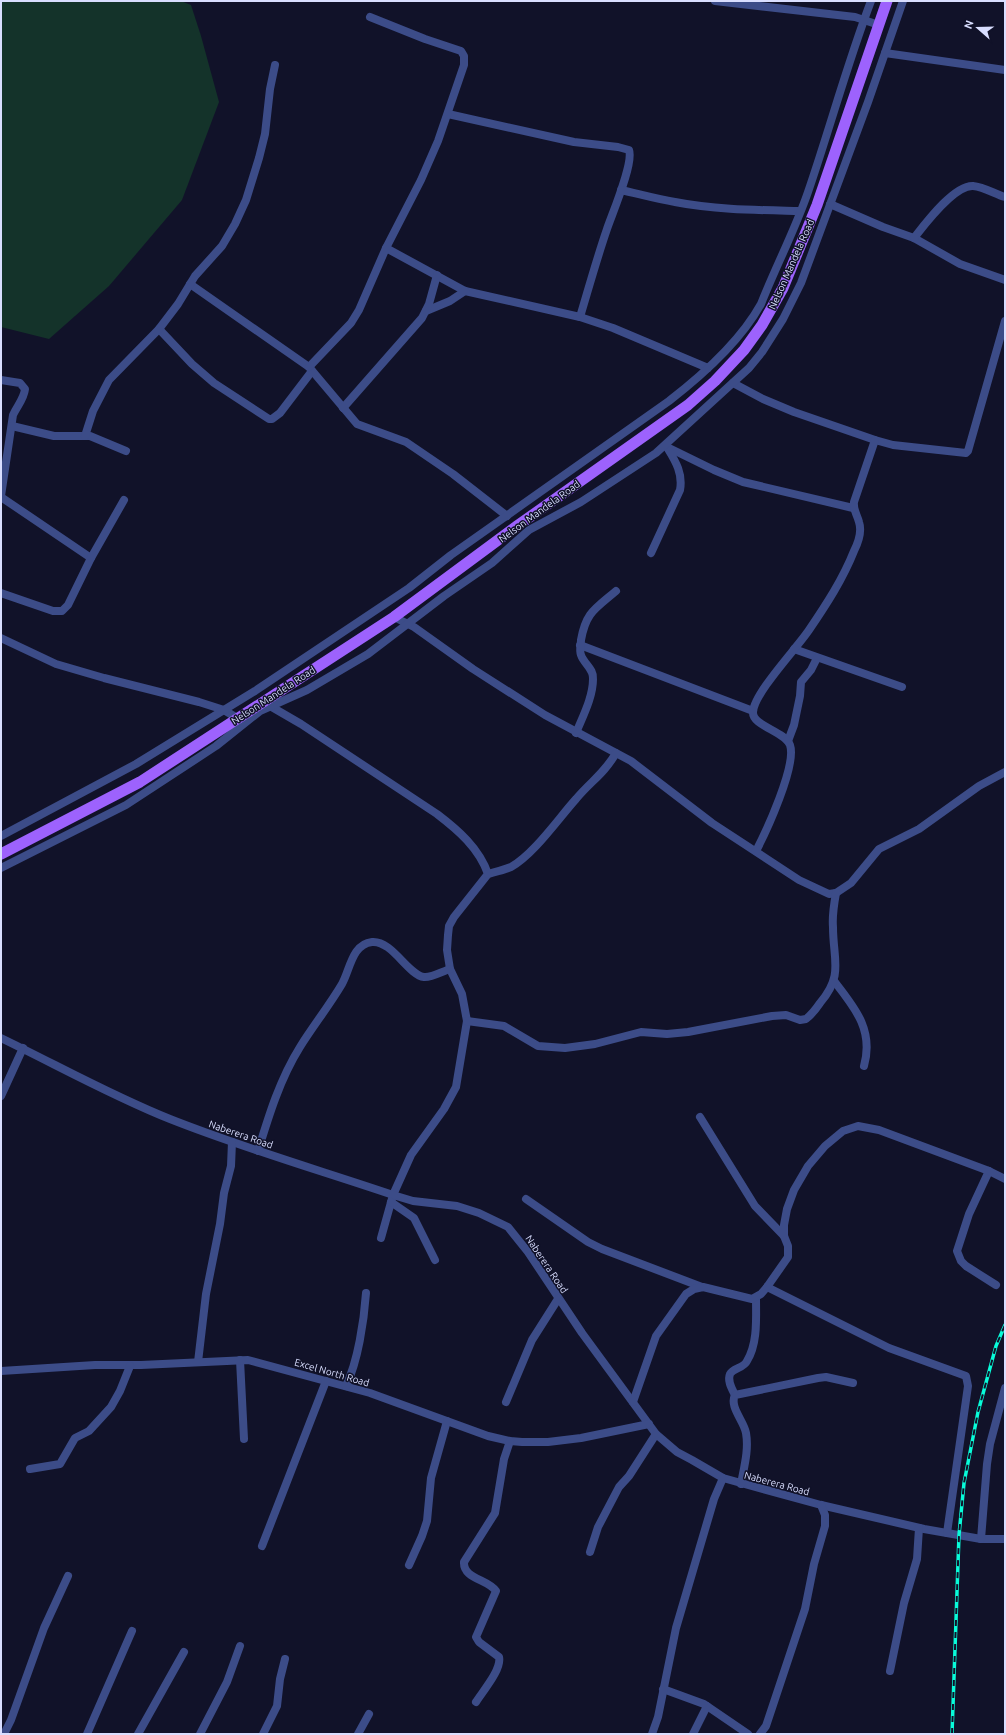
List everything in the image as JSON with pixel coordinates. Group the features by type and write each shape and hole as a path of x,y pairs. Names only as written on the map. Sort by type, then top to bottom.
{"main road":[{"name":"Nelson Mandela Road","path":"1,854 140,782 172,763 237,718 394,617 518,526 688,405 732,364 762,325 782,288 817,205 887,1"}],"street":[{"path":"715,1 845,16 879,25"},
{"path":"1,836 136,764 224,710 392,600 623,432 669,401 708,368 736,339 756,313 800,211 831,125 871,1"},
{"path":"1,868 126,805 216,746 256,714 270,706 307,690 342,670 387,641 449,592 492,563 515,545 529,530 581,502 666,447 749,368 762,352 786,313 801,283 903,1"},
{"path":"160,330 192,364 214,383 269,419 272,419 280,413 311,369 354,320 386,248 421,180 448,114 464,65 463,54 456,49 425,39 370,17"},
{"path":"885,53 1005,70"},
{"path":"85,436 93,411 109,380 160,330 190,284 222,246 235,224 246,200 259,158 265,134 270,89 275,65"},
{"path":"448,114 574,142 627,148 630,154 621,190 606,230 580,316"},
{"path":"914,238 941,206 956,193 966,188 971,186 978,187 1005,197"},
{"path":"621,190 695,205 758,210 800,211"},
{"path":"830,204 883,227 914,238 960,264 1005,280"},
{"path":"386,248 465,291 580,316 613,328 708,368"},
{"path":"343,408 418,324 426,311 437,275"},
{"path":"190,284 311,369 356,424 406,442 453,474 507,516"},
{"path":"426,311 450,301 465,291"},
{"path":"733,383 763,399 794,412 875,440 893,445 967,452 1004,327"},
{"path":"1,380 20,383 25,389 23,399 15,411 1,496 91,558"},
{"path":"12,426 54,436 85,436 94,438 126,451"},
{"path":"756,851 776,810 791,752 788,741 780,734 756,720 753,716 753,711 762,692 809,630 840,580 855,550 860,528 853,508 875,440"},
{"path":"666,447 743,482 853,508"},
{"path":"651,553 680,490 681,483 680,470 666,447"},
{"path":"1,593 53,611 62,611 68,605 91,558 124,500"},
{"path":"576,732 588,702 593,678 591,670 581,656 580,645 587,618 616,591"},
{"path":"394,617 408,624 512,694 576,732 645,770 712,824 812,887 829,894 836,893 851,883 878,849 919,829 979,786 1005,772"},
{"path":"1,638 56,664 104,678 194,700 224,710 237,718"},
{"path":"580,645 753,711"},
{"path":"794,649 902,687"},
{"path":"788,741 794,725 800,696 801,682 811,670 817,658"},
{"path":"270,706 301,724 437,814 454,827 477,852 484,862 488,874"},
{"path":"381,1238 392,1198 411,1156 444,1109 456,1087 467,1021 462,994 450,968 447,950 449,926 459,910 488,874 510,867 520,861 534,848 586,788 604,772 616,753"},
{"path":"467,1021 504,1026 541,1047 578,1048 641,1032 667,1034 688,1032 772,1016 786,1015 802,1020 808,1017 822,1002 831,989 834,981 836,963 832,925 836,893"},
{"path":"258,1151 276,1096 293,1060 343,983 353,956 362,946 372,942 381,944 395,953 419,975 424,977 450,968"},
{"path":"834,981 863,1023 868,1046 864,1066"},
{"name":"Naberera Road","path":"1,1038 99,1087 169,1118 232,1142 392,1198 457,1206 479,1213 508,1228 528,1252 558,1299 656,1434 677,1452 723,1478 821,1505 919,1528 981,1538 1005,1539"},
{"path":"1,1096 23,1048"},
{"path":"700,1117 755,1206 784,1236 788,1246 788,1256 767,1288 756,1298 755,1334 750,1354 745,1365 732,1372 730,1375 729,1381 735,1395 733,1402 747,1433 746,1458 741,1484"},
{"path":"784,1236 787,1209 802,1174 825,1146 843,1131 852,1127 863,1126 879,1130 989,1171 1005,1179"},
{"path":"198,1362 206,1294 220,1224 224,1193 231,1166 232,1142"},
{"path":"989,1171 969,1214 958,1251 961,1261 966,1266 996,1286"},
{"path":"392,1198 414,1218 435,1260"},
{"path":"526,1199 588,1242 602,1249 703,1287 742,1297 756,1298"},
{"path":"633,1402 658,1332 686,1294 694,1288 703,1287"},
{"path":"767,1288 889,1348 966,1376 968,1386 947,1533"},
{"path":"346,1386 351,1374 362,1326 366,1293"},
{"path":"506,1402 532,1340 558,1299"},
{"path":"240,1360 244,1439"},
{"name":"Excel North Road","path":"1,1371 95,1365 130,1366 240,1360 265,1364 346,1386 447,1420 488,1436 510,1441 548,1442 581,1438 649,1424"},
{"path":"30,1469 60,1464 75,1438 89,1431 111,1408 130,1366"},
{"path":"735,1395 826,1377 853,1383"},
{"path":"262,1546 326,1381"},
{"path":"981,1538 990,1444 1005,1388"},
{"path":"409,1565 427,1521 431,1478 447,1420"},
{"path":"590,1552 598,1527 619,1487 630,1476 656,1434"},
{"path":"476,1702 500,1663 499,1657 476,1638 496,1591 492,1586 468,1573 464,1566 464,1562 495,1513 504,1459 510,1441"},
{"path":"652,1734 657,1721 676,1628 714,1499 723,1478"},
{"path":"760,1734 766,1726 804,1609 814,1564 825,1526 825,1515 821,1505"},
{"path":"890,1671 904,1603 917,1559 919,1528"},
{"path":"4,1734 11,1720 44,1628 68,1576"},
{"path":"87,1734 132,1631"},
{"path":"200,1734 227,1682 240,1646"},
{"path":"138,1734 184,1652"},
{"path":"263,1734 277,1706 280,1679 285,1659"},
{"path":"664,1690 696,1700 707,1706 740,1731 748,1734"},
{"path":"693,1734 707,1706"},
{"path":"358,1734 369,1714"}],"green space":[{"path":"1,1 181,1 191,5 219,102 182,200 109,286 49,339 1,327"}],"railway":[{"path":"952,1734 959,1535 964,1483 978,1412 996,1346 1005,1325"}]}
